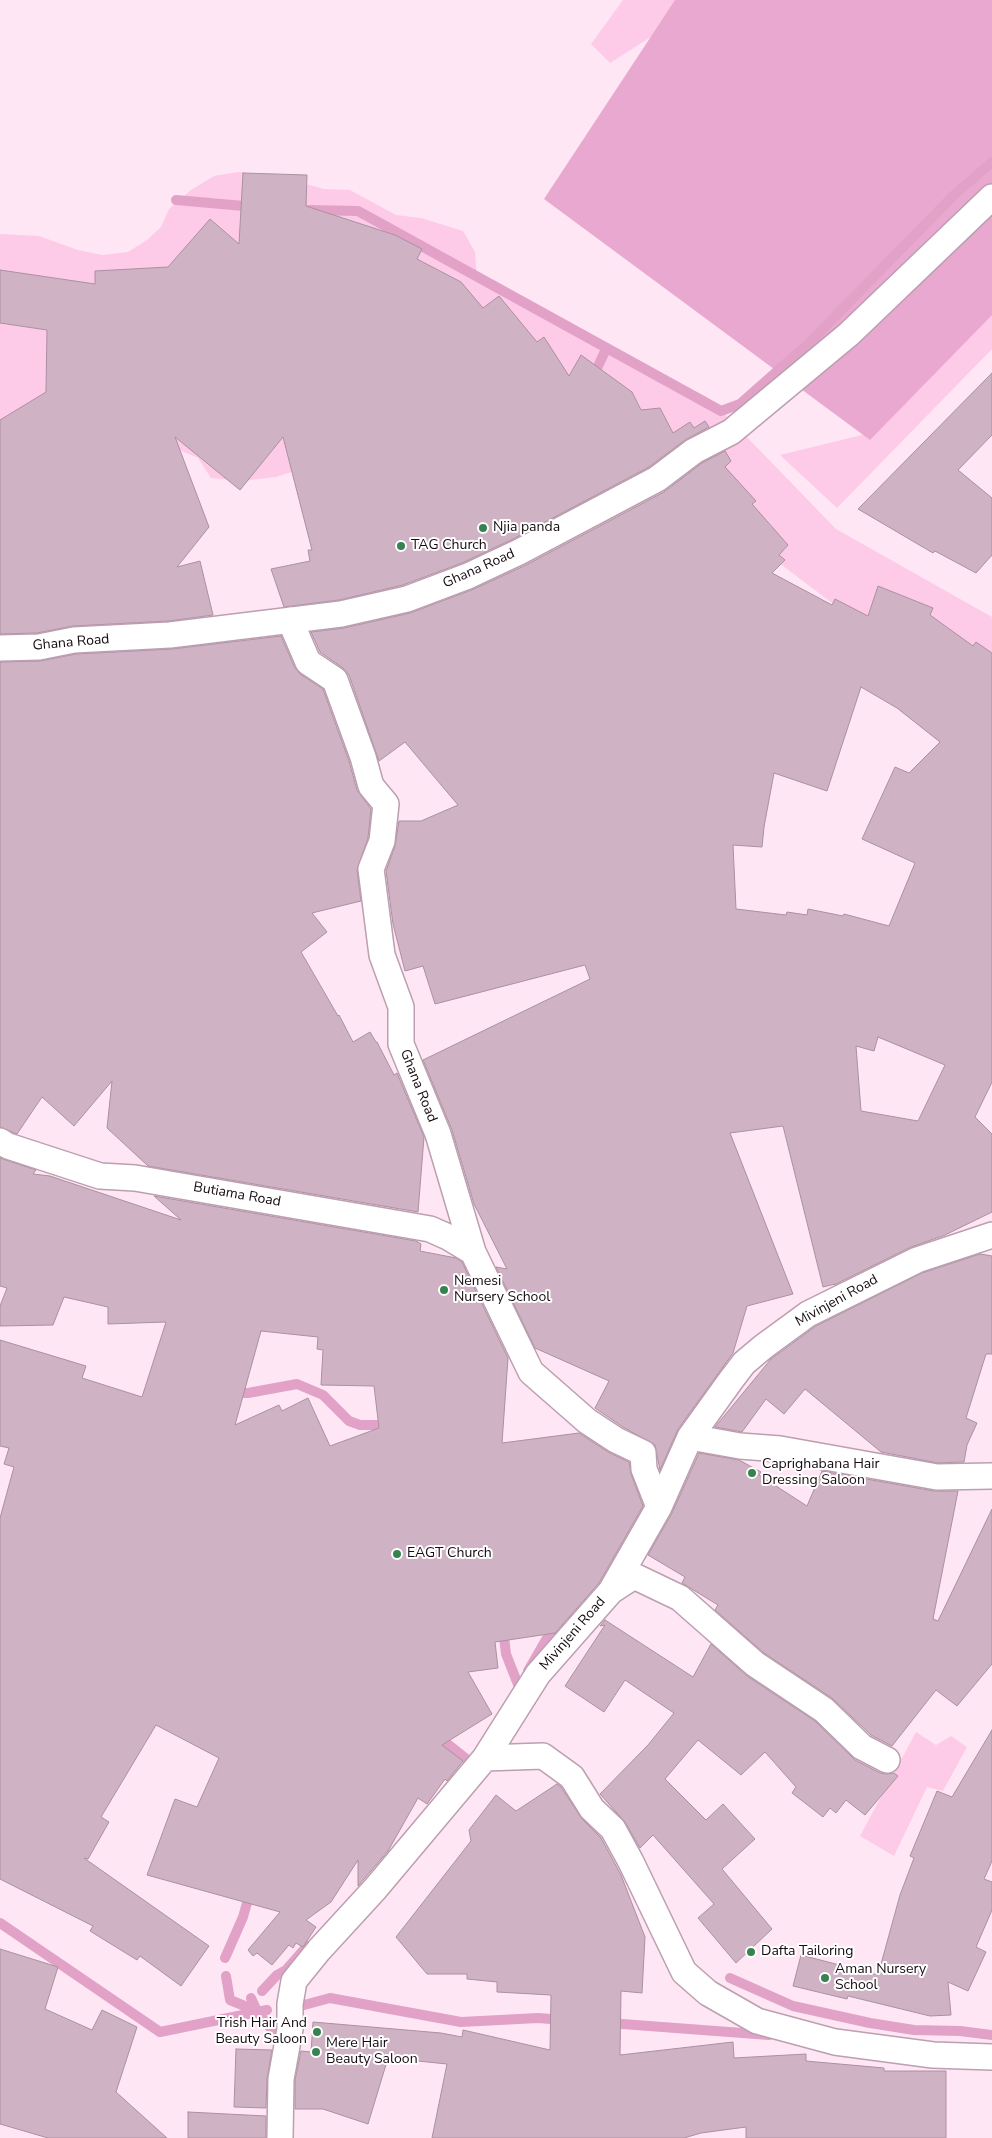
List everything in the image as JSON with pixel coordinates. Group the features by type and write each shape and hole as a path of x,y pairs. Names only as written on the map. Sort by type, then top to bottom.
{"street":[{"name":"Ghana Road","path":"0,648 39,647 74,640 170,635 341,614 407,600 468,576 519,552 657,479 694,452 731,432 849,334 992,196"},
{"name":"Ghana Road","path":"290,620 308,662 335,680 363,757 371,786 386,804 382,841 371,869 382,955 401,1008 401,1044 438,1134 473,1252 531,1372 587,1421 616,1440 643,1453 644,1469 659,1507"},
{"name":"Butiama Road","path":"0,1141 8,1146 100,1176 135,1178 430,1229 473,1252"},
{"name":"Mivinjeni Road","path":"280,2138 282,2079 290,2028 290,2004 294,1981 319,1950 376,1889 485,1758 538,1674 611,1591 659,1507 690,1437 744,1363 808,1314 917,1260 992,1235"},
{"path":"690,1437 740,1446 780,1449 937,1477 992,1476"},
{"path":"611,1591 634,1576 680,1598 755,1664 824,1710 862,1746 887,1760"},
{"path":"485,1758 543,1756 572,1777 592,1810 612,1829 631,1862 684,1972 708,1993 757,2021 836,2042 933,2055 992,2057"}],"shaded area":[{"path":"623,0 709,0 610,63 591,44"},
{"path":"675,0 992,0 992,315 870,440 544,199"},
{"path":"238,172 284,178 324,189 350,190 396,215 421,218 463,231 475,252 477,278 710,399 836,529 992,617 992,724 598,426 313,465 276,477 241,481 211,478 198,458 163,443 0,424 0,234 39,236 78,250 102,255 128,252 147,240 161,227 169,209 191,190 214,176"},
{"path":"992,312 992,349 837,508 780,455 878,431"},
{"path":"916,1732 936,1745 951,1736 967,1747 943,1791 927,1787 894,1856 860,1836"}],"building":[{"path":"243,173 307,175 306,206 395,235 422,249 417,259 461,282 483,308 499,296 537,342 544,337 569,376 581,355 632,392 641,410 660,408 673,433 690,422 694,428 705,421 709,427 685,440 649,467 513,539 462,563 403,585 339,600 284,607 271,569 310,561 308,550 312,550 283,437 240,490 175,437 209,527 177,567 200,561 213,615 169,621 73,626 37,633 0,634 0,420 46,392 47,330 0,323 0,270 95,284 95,271 168,267 210,219 239,244"},
{"path":"992,373 992,435 958,470 992,498 992,555 976,573 935,551 933,553 858,509"},
{"path":"725,451 731,461 725,467 756,501 752,504 788,545 779,555 785,560 772,573 832,605 835,599 868,616 878,586 933,608 930,615 973,646 976,642 992,653 992,1082 975,1117 992,1134 992,1212 945,1235 911,1247 834,1285 823,1287 783,1126 730,1133 793,1294 747,1306 733,1353 678,1429 660,1470 655,1445 595,1408 609,1381 535,1348 496,1267 507,1269 474,1204 452,1130 423,1060 590,979 585,965 435,1004 423,966 405,971 393,924 386,871 395,846 399,821 421,821 458,805 405,742 379,761 349,675 343,668 320,652 311,632 344,628 410,613 474,589 526,565 664,492 702,463","holes":["861,687 897,708 940,742 909,773 895,767 862,839 915,863 889,926 844,914 843,916 808,909 807,915 787,912 786,915 736,909 733,845 762,847 774,773 827,791","878,1037 945,1065 918,1121 861,1111 856,1046 874,1051"]},
{"path":"281,636 295,668 300,674 323,689 349,761 357,790 371,809 368,838 357,870 361,901 312,913 327,932 301,952 353,1042 370,1032 394,1075 397,1073 424,1137 418,1212 148,1166 107,1128 112,1081 74,1126 42,1097 17,1134 0,1127 0,662 40,661 76,654 172,649"},
{"path":"0,1158 36,1170 33,1174 50,1176 181,1220 154,1196 416,1241 421,1244 420,1251 456,1258 462,1262 508,1358 502,1443 579,1433 608,1452 629,1462 631,1474 643,1506 599,1583 555,1633 495,1642 498,1668 468,1672 492,1714 442,1745 463,1761 447,1781 445,1779 427,1804 418,1798 388,1851 358,1886 358,1860 331,1902 306,1920 316,1927 303,1947 296,1943 293,1948 289,1945 272,1965 257,1953 253,1956 248,1950 280,1912 147,1875 175,1799 197,1807 219,1758 156,1725 101,1817 109,1822 88,1859 84,1858 209,1946 181,1986 140,1956 137,1960 90,1931 93,1926 0,1879 0,1518 14,1467 4,1464 9,1448 0,1446 0,1340 86,1366 82,1378 142,1397 166,1322 108,1324 108,1307 64,1297 53,1325 0,1326 0,1306 7,1288 0,1286","holes":["261,1331 318,1337 317,1349 323,1350 321,1385 374,1386 379,1428 330,1446 308,1398 282,1411 279,1405 235,1425"]},
{"path":"980,1254 992,1256 992,1354 986,1354 966,1418 977,1423 967,1445 964,1462 938,1463 881,1452 805,1389 784,1414 766,1399 742,1432 715,1427 771,1359 816,1326 922,1273"},
{"path":"699,1453 739,1460 761,1472 759,1475 807,1506 822,1471 934,1491 958,1491 933,1619 938,1621 992,1509 992,1664 957,1706 936,1690 892,1746 871,1735 832,1698 764,1653 715,1610 718,1605 682,1583 685,1577 648,1555 672,1513"},
{"path":"605,1620 693,1677 711,1644 747,1676 815,1721 855,1760 880,1773 894,1773 898,1776 865,1815 846,1800 836,1813 830,1808 823,1817 792,1793 796,1787 765,1752 741,1775 698,1740 665,1779 706,1820 723,1804 755,1839 722,1869 772,1929 736,1963 698,1918 714,1904 653,1835 640,1848 625,1822 600,1794 648,1745 674,1713 625,1680 604,1712 565,1686 605,1625 600,1626"},
{"path":"992,1730 992,1861 984,1879 992,1882 992,1910 976,1947 986,1952 968,1991 948,1982 951,2015 930,2016 848,1996 847,1999 793,1986 801,1955 878,1975 900,1895 914,1858 910,1856 937,1791 952,1797"},
{"path":"557,1784 561,1787 582,1819 601,1838 621,1875 645,1937 642,1993 621,1991 620,2055 733,2042 734,2058 806,2054 806,2061 884,2068 884,2071 946,2071 946,2138 746,2138 746,2127 701,2133 684,2138 432,2138 447,2064 388,2058 368,2124 323,2109 295,2109 295,2080 301,2051 311,2052 313,2022 441,2033 462,2037 463,2030 550,2050 551,1995 497,1992 497,1982 467,1979 467,1974 427,1974 396,1937 471,1841 469,1830 496,1795 516,1811"},
{"path":"0,1949 58,1967 45,2009 92,2030 102,2010 137,2027 116,2092 167,2138 48,2138 0,2124"},
{"path":"236,2049 272,2050 267,2079 266,2108 234,2107"},
{"path":"188,2112 266,2116 266,2138 188,2138"}],"waterway":[{"path":"309,210 358,211 721,411 740,404 809,343 954,195 992,162"},
{"path":"176,200 255,207"},
{"path":"590,377 594,375 606,349"},
{"path":"233,1397 239,1393 297,1384 323,1395 349,1421 360,1425 377,1425 386,1438"},
{"path":"528,1671 554,1626"},
{"path":"503,1628 506,1654 519,1687"},
{"path":"443,1731 445,1742 470,1762"},
{"path":"225,1958 243,1917 251,1889"},
{"path":"0,1923 160,2032 267,2010"},
{"path":"262,1991 277,1975 286,1970 307,1946"},
{"path":"226,1976 230,2000 257,2011"},
{"path":"730,1978 793,2006 870,2023 914,2030 960,2031 992,2035"},
{"path":"251,1998 257,2011 283,2044"},
{"path":"293,2011 293,2008 330,1998 461,2022 538,2018 564,2020"},
{"path":"609,2023 769,2035"}],"place":[{"name":"Njia panda","path":"483,528"},
{"name":"TAG Church","path":"401,546"},
{"name":"Nemesi Nursery School","path":"444,1290"},
{"name":"Caprighabana Hair Dressing Saloon","path":"752,1473"},
{"name":"EAGT Church","path":"397,1554"},
{"name":"Dafta Tailoring","path":"751,1952"},
{"name":"Aman Nursery School","path":"825,1978"},
{"name":"Trish Hair And Beauty Saloon","path":"317,2032"},
{"name":"Mere Hair Beauty Saloon","path":"316,2052"}]}
